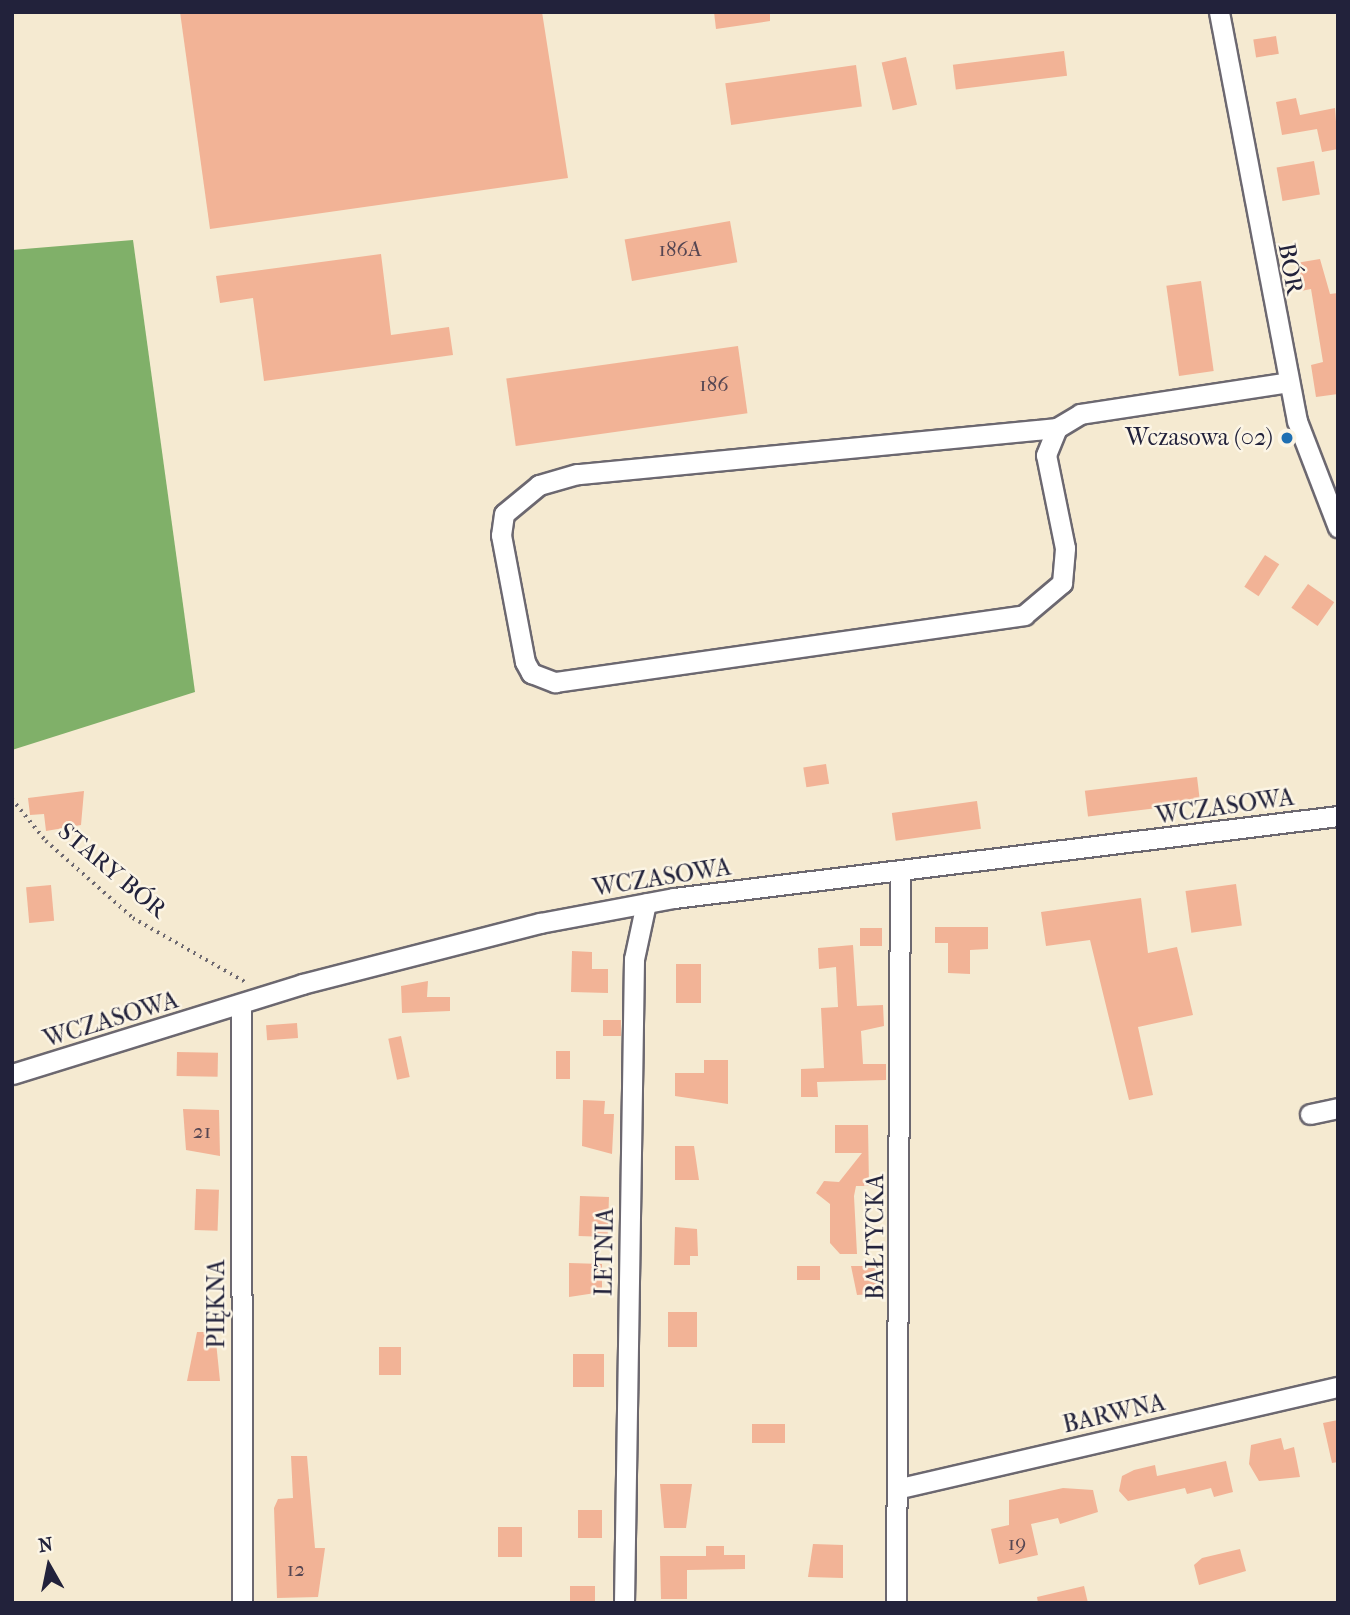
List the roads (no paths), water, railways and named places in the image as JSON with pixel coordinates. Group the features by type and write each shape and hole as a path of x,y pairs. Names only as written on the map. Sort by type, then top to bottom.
{"street":[{"name":"BÓR","path":"1219,12 1288,382 1338,527"},
{"path":"1057,428 1046,455 1065,548 1062,583 1024,615 555,682 531,673 525,662 501,535 504,514 539,485 577,474 1057,428 1080,414 1288,382"},
{"name":"WCZASOWA","path":"12,1074 431,947 646,903 1338,816"},
{"name":"BAŁTYCKA","path":"895,1603 900,1488 900,871"},
{"name":"LETNIA","path":"624,1603 634,959 646,903"},
{"name":"PIĘKNA","path":"241,1004 242,1603"},
{"path":"1310,1114 1338,1108"},
{"name":"BARWNA","path":"900,1488 1338,1387"}],"place":[{"name":"Wczasowa (02)","path":"1287,438"}]}
